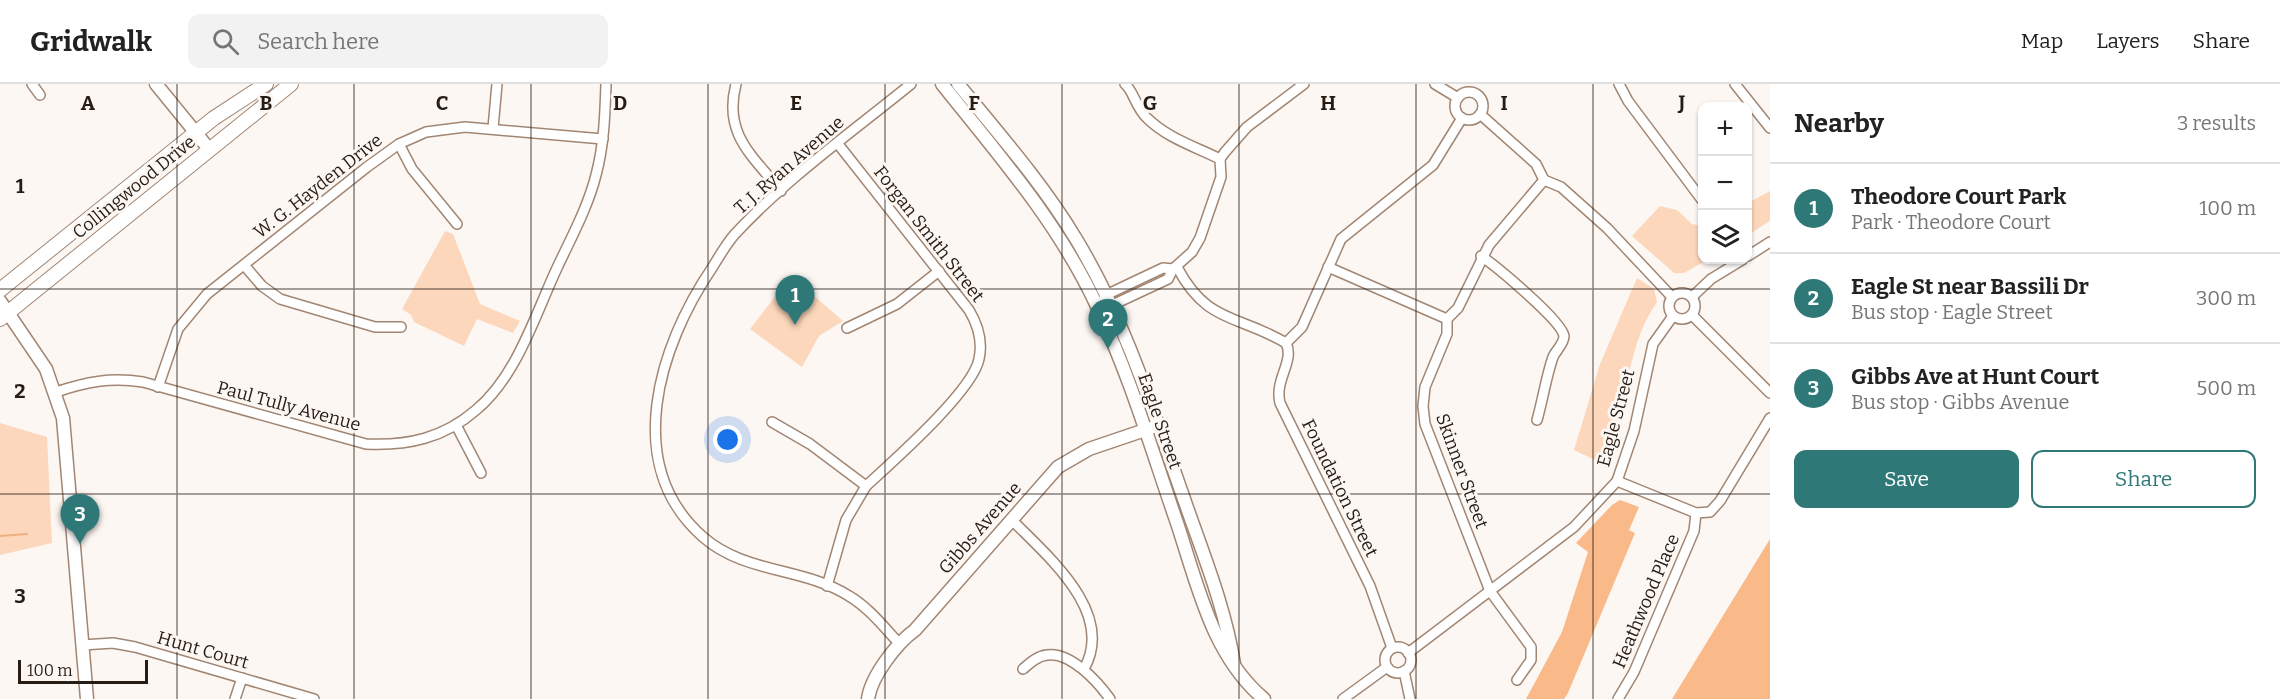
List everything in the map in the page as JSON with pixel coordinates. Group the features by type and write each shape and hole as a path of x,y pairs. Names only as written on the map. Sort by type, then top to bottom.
{"main road":[{"name":"Collingwood Drive","path":"0,290 195,132 266,84"},
{"name":"Collingwood Drive","path":"3,317 291,84"}],"street":[{"path":"32,84 40,95"},
{"path":"156,84 209,149"},
{"path":"493,128 497,84"},
{"name":"Paul Tully Avenue","path":"56,392 91,381 118,378 366,444 392,445 416,442 456,425 489,398 514,360 592,192 603,139 606,84"},
{"path":"736,84 732,113 735,128 748,152 781,191"},
{"name":"T. J. Ryan Avenue","path":"898,642 849,595 827,586 748,564 725,553 689,524 668,491 659,471 655,448 656,403 675,336 690,303 733,236 781,191 911,84"},
{"name":"Eagle Street","path":"942,84 1043,213 1069,253 1098,308 1120,359 1216,638 1243,680 1264,699"},
{"name":"Eagle Street","path":"958,84 1055,208 1076,240 1112,307 1158,425 1227,622 1234,665"},
{"path":"1098,308 1112,307 1168,279 1175,268 1192,252 1200,238 1221,177 1220,159 1247,127 1304,84"},
{"path":"1435,84 1458,98"},
{"path":"1475,94 1482,84"},
{"path":"1619,84 1628,101 1698,195"},
{"path":"1735,84 1770,129"},
{"path":"1128,85 1134,103 1164,132 1220,159"},
{"path":"1466,93 1475,94 1482,100 1480,114 1470,120 1462,118 1455,109 1458,98 1466,93"},
{"path":"1480,114 1536,164 1544,180 1561,187 1607,228 1672,297"},
{"path":"1175,268 1186,285 1210,309 1286,343 1302,327 1341,239 1433,165 1462,118"},
{"name":"W. G. Hayden Drive","path":"158,387 178,329 207,294 399,144 426,132 452,127 493,128 603,139"},
{"path":"399,144 412,169 457,224"},
{"name":"Forgan Smith Street","path":"827,586 846,520 866,486 963,389 979,360 980,348 977,323 939,271 838,144"},
{"name":"Skinner Street","path":"1518,680 1532,660 1531,647 1490,591 1425,424 1423,406 1425,387 1447,334 1447,319 1458,308 1481,256 1544,180"},
{"path":"1752,253 1770,242"},
{"path":"1481,256 1497,267 1554,321 1564,334 1563,341 1554,356 1537,420"},
{"path":"1692,297 1711,279 1736,264"},
{"path":"244,265 262,286 280,298 375,327 401,327"},
{"path":"1328,267 1447,319"},
{"path":"1098,308 1106,295 1163,268 1175,268"},
{"path":"847,328 897,304 939,271"},
{"path":"1684,292 1692,297 1695,305 1692,315 1684,319 1673,316 1668,308 1672,297 1684,292"},
{"path":"0,301 3,317 19,330 40,357 56,392 63,418 87,699"},
{"path":"1692,315 1770,393"},
{"name":"Eagle Street","path":"1408,653 1574,527 1617,481 1634,431 1653,344 1673,316"},
{"name":"Foundation Street","path":"1286,343 1289,357 1278,385 1280,403 1370,586 1392,648"},
{"path":"1617,481 1696,513 1704,514 1714,509 1770,418"},
{"path":"771,422 810,444 866,486"},
{"path":"456,425 481,473"},
{"name":"Gibbs Avenue","path":"868,699 874,678 898,642 915,630 1050,474 1066,461 1089,449 1158,425"},
{"name":"Heathwood Place","path":"1618,699 1637,666 1695,531 1696,513"},
{"path":"1011,519 1064,574 1085,609 1093,638 1091,656 1084,669"},
{"name":"Hunt Court","path":"82,645 113,643 135,647 314,699"},
{"path":"1404,671 1396,672 1387,667 1385,657 1392,648 1402,648 1408,653 1410,661 1404,671 1410,699"},
{"path":"1023,669 1038,657 1048,654 1057,655 1084,669 1110,699"},
{"path":"1344,699 1387,667"},
{"path":"235,699 242,678"}],"shaded area":[{"path":"1770,191 1770,221 1752,232 1752,210 1752,201"},
{"path":"1660,206 1677,210 1692,224 1698,225 1698,264 1700,264 1684,273 1674,273 1632,236"},
{"path":"445,231 453,234 480,304 520,321 513,333 477,319 464,346 414,322 411,315 402,309"},
{"path":"791,276 843,321 819,336 802,367 750,329"},
{"path":"1637,278 1654,289 1657,302 1638,340 1616,424 1599,462 1574,450 1600,364"},
{"path":"0,423 47,437 52,543 0,555"},
{"path":"1620,500 1639,507 1629,530 1635,533 1568,693 1564,699 1526,699 1562,632 1588,552 1576,543 1612,505"},
{"path":"1770,539 1770,699 1672,699"}],"waterway":[{"path":"0,536 27,534"}],"place":[{"name":"Theodore Court Park","path":"795,325"},
{"name":"Eagle St near Bassili Dr","path":"1108,349"},
{"name":"Gibbs Ave at Hunt Court","path":"80,544"}]}
